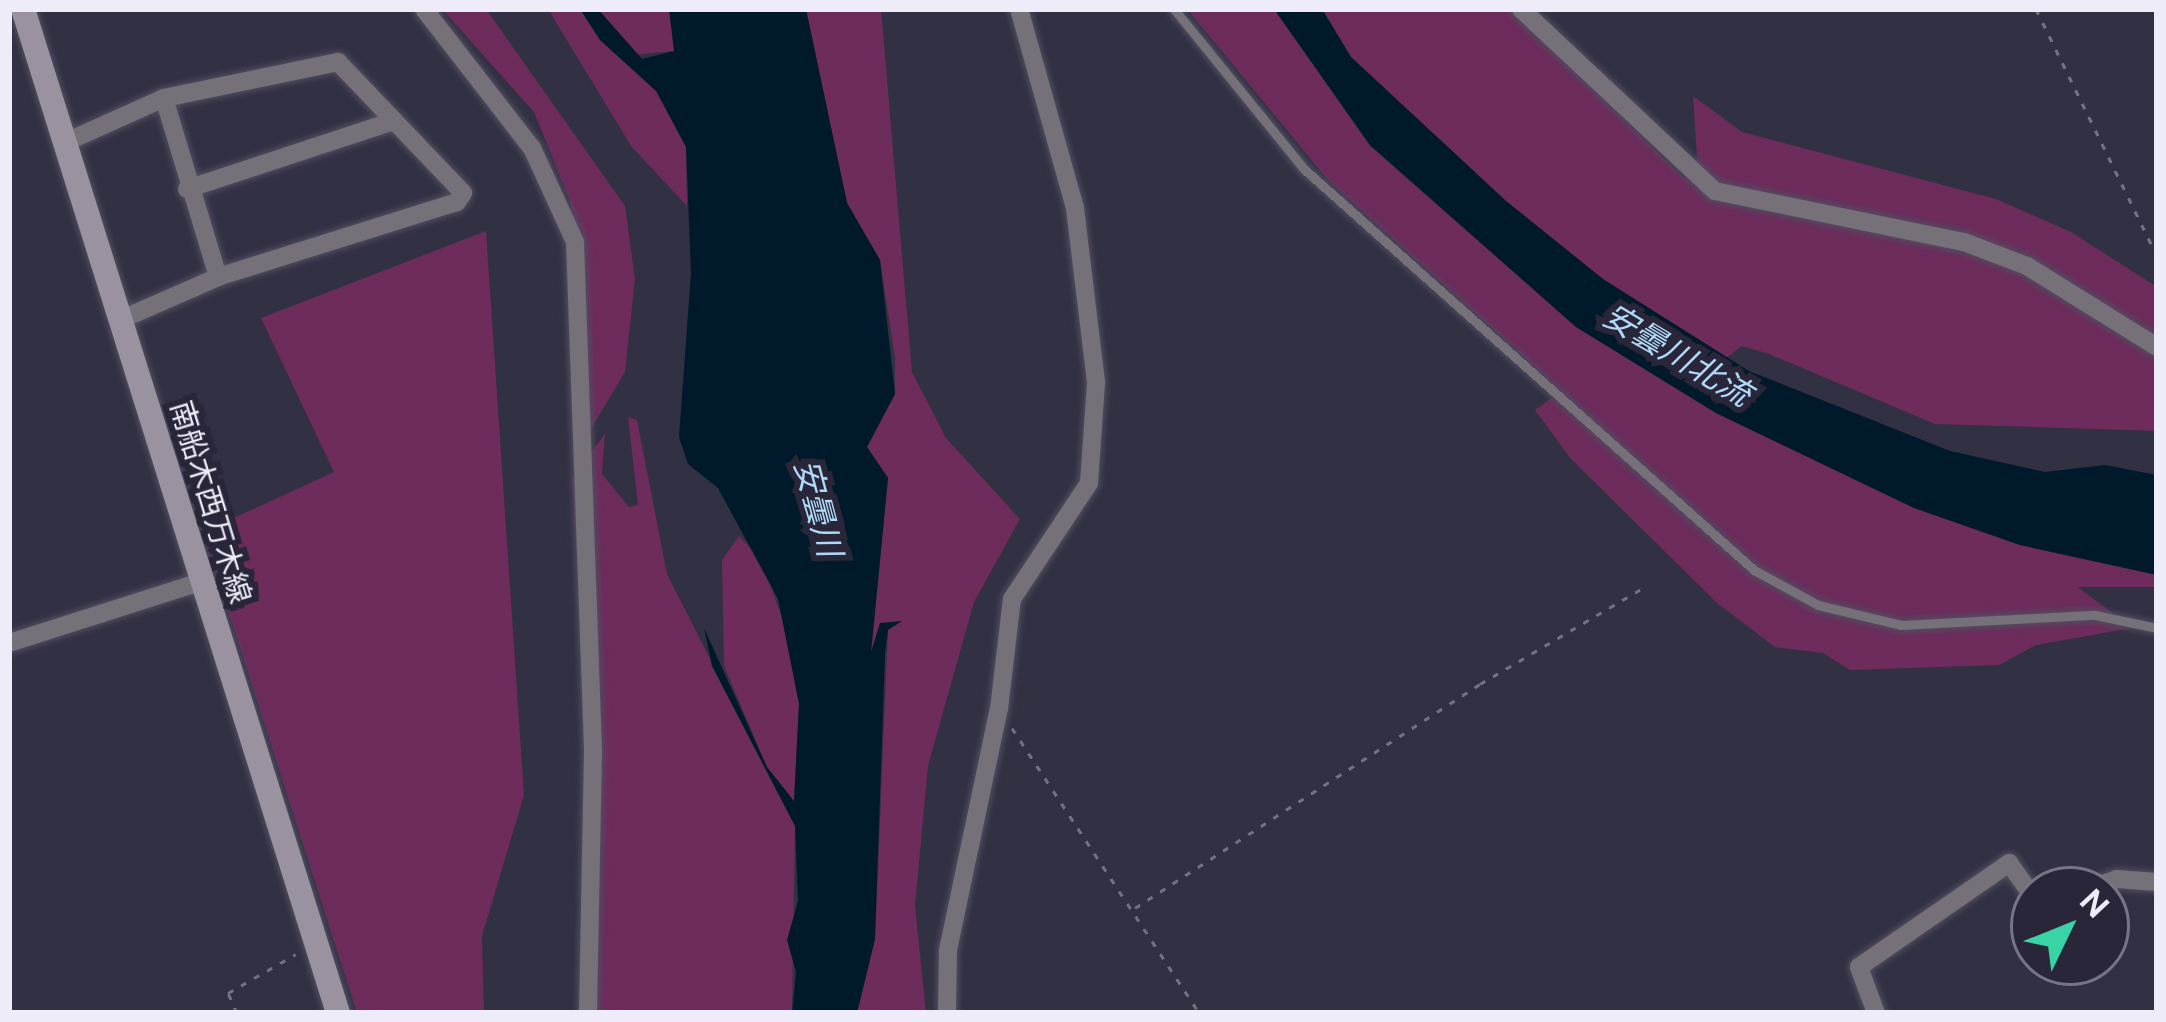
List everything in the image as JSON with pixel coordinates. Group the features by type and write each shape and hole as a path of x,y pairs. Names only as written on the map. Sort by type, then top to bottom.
{"main road":[{"name":"南船木西万木線","path":"22,9 338,1013"}],"street":[{"path":"424,9 532,148 574,242 593,751 588,1013"},
{"path":"947,1013 948,950 999,709 1012,598 1089,483 1096,382 1092,303 1075,208 1018,9"},
{"path":"1521,9 1715,191 1964,242 2027,266 2157,347"},
{"path":"66,142 164,98 338,62 463,193 458,202 218,277 122,319"},
{"path":"164,98 187,189 218,277"},
{"path":"187,189 394,121"},
{"path":"9,643 203,581"},
{"path":"1876,1013 1858,967 2009,863 2011,866"}],"lane":[{"path":"1174,9 1304,170 1754,570 1818,605 1901,625 2095,615 2157,628"}],"path":[{"path":"2036,9 2157,256"},
{"path":"1135,908 1480,683 1645,587"},
{"path":"999,709 1135,908 1199,1013"},
{"path":"236,1013 228,993 315,944"}],"shaded area":[{"path":"442,9 486,9 625,206 635,279 625,372 589,432 570,201 534,112"},
{"path":"548,9 580,9 600,40 657,91 686,147 687,206 631,146"},
{"path":"598,9 669,9 675,51 631,55"},
{"path":"806,9 881,9 912,372 946,438 1020,519 974,602 928,766 915,906 926,1013 857,1013 875,939 888,630 880,623 871,656 888,478 867,447 895,394 895,358 880,260 847,203"},
{"path":"1187,9 1274,9 1370,146 1576,327 1716,413 1914,508 2020,545 2157,575 2157,587 2078,587 2132,628 2036,645 1999,665 1850,670 1823,653 1775,647 1717,603 1571,459 1535,410 1561,391 1328,180"},
{"path":"1322,9 1510,9 1684,178 1697,158 1693,96 1742,132 1996,199 2071,232 2157,287 2157,431 1935,424 1769,354 1742,346 1726,358 1603,279 1506,201 1351,57"},
{"path":"486,231 524,795 482,936 484,1013 357,1013 203,532 334,472 261,318"},
{"path":"628,417 637,420 667,574 795,826 792,1013 590,1013 589,755 572,478 605,434 602,474 629,507 638,505"},
{"path":"739,536 761,559 786,629 799,704 794,802 767,767 724,666 722,560"}],"water":[{"name":"安曇川","path":"580,9 598,9 642,59 674,51 669,9 806,9 847,203 880,260 895,394 867,447 888,478 871,652 880,623 902,621 888,630 885,654 875,939 857,1013 792,1013 796,972 787,940 798,901 795,826 712,666 704,628 767,767 794,801 799,704 778,599 718,488 688,464 679,437 691,273 686,147 656,91 600,40"},
{"name":"安曇川北流","path":"1274,9 1322,9 1351,57 1506,201 1603,279 1749,371 1950,451 2045,472 2105,465 2157,475 2157,575 2020,545 1914,508 1716,413 1576,327 1370,145"}]}
